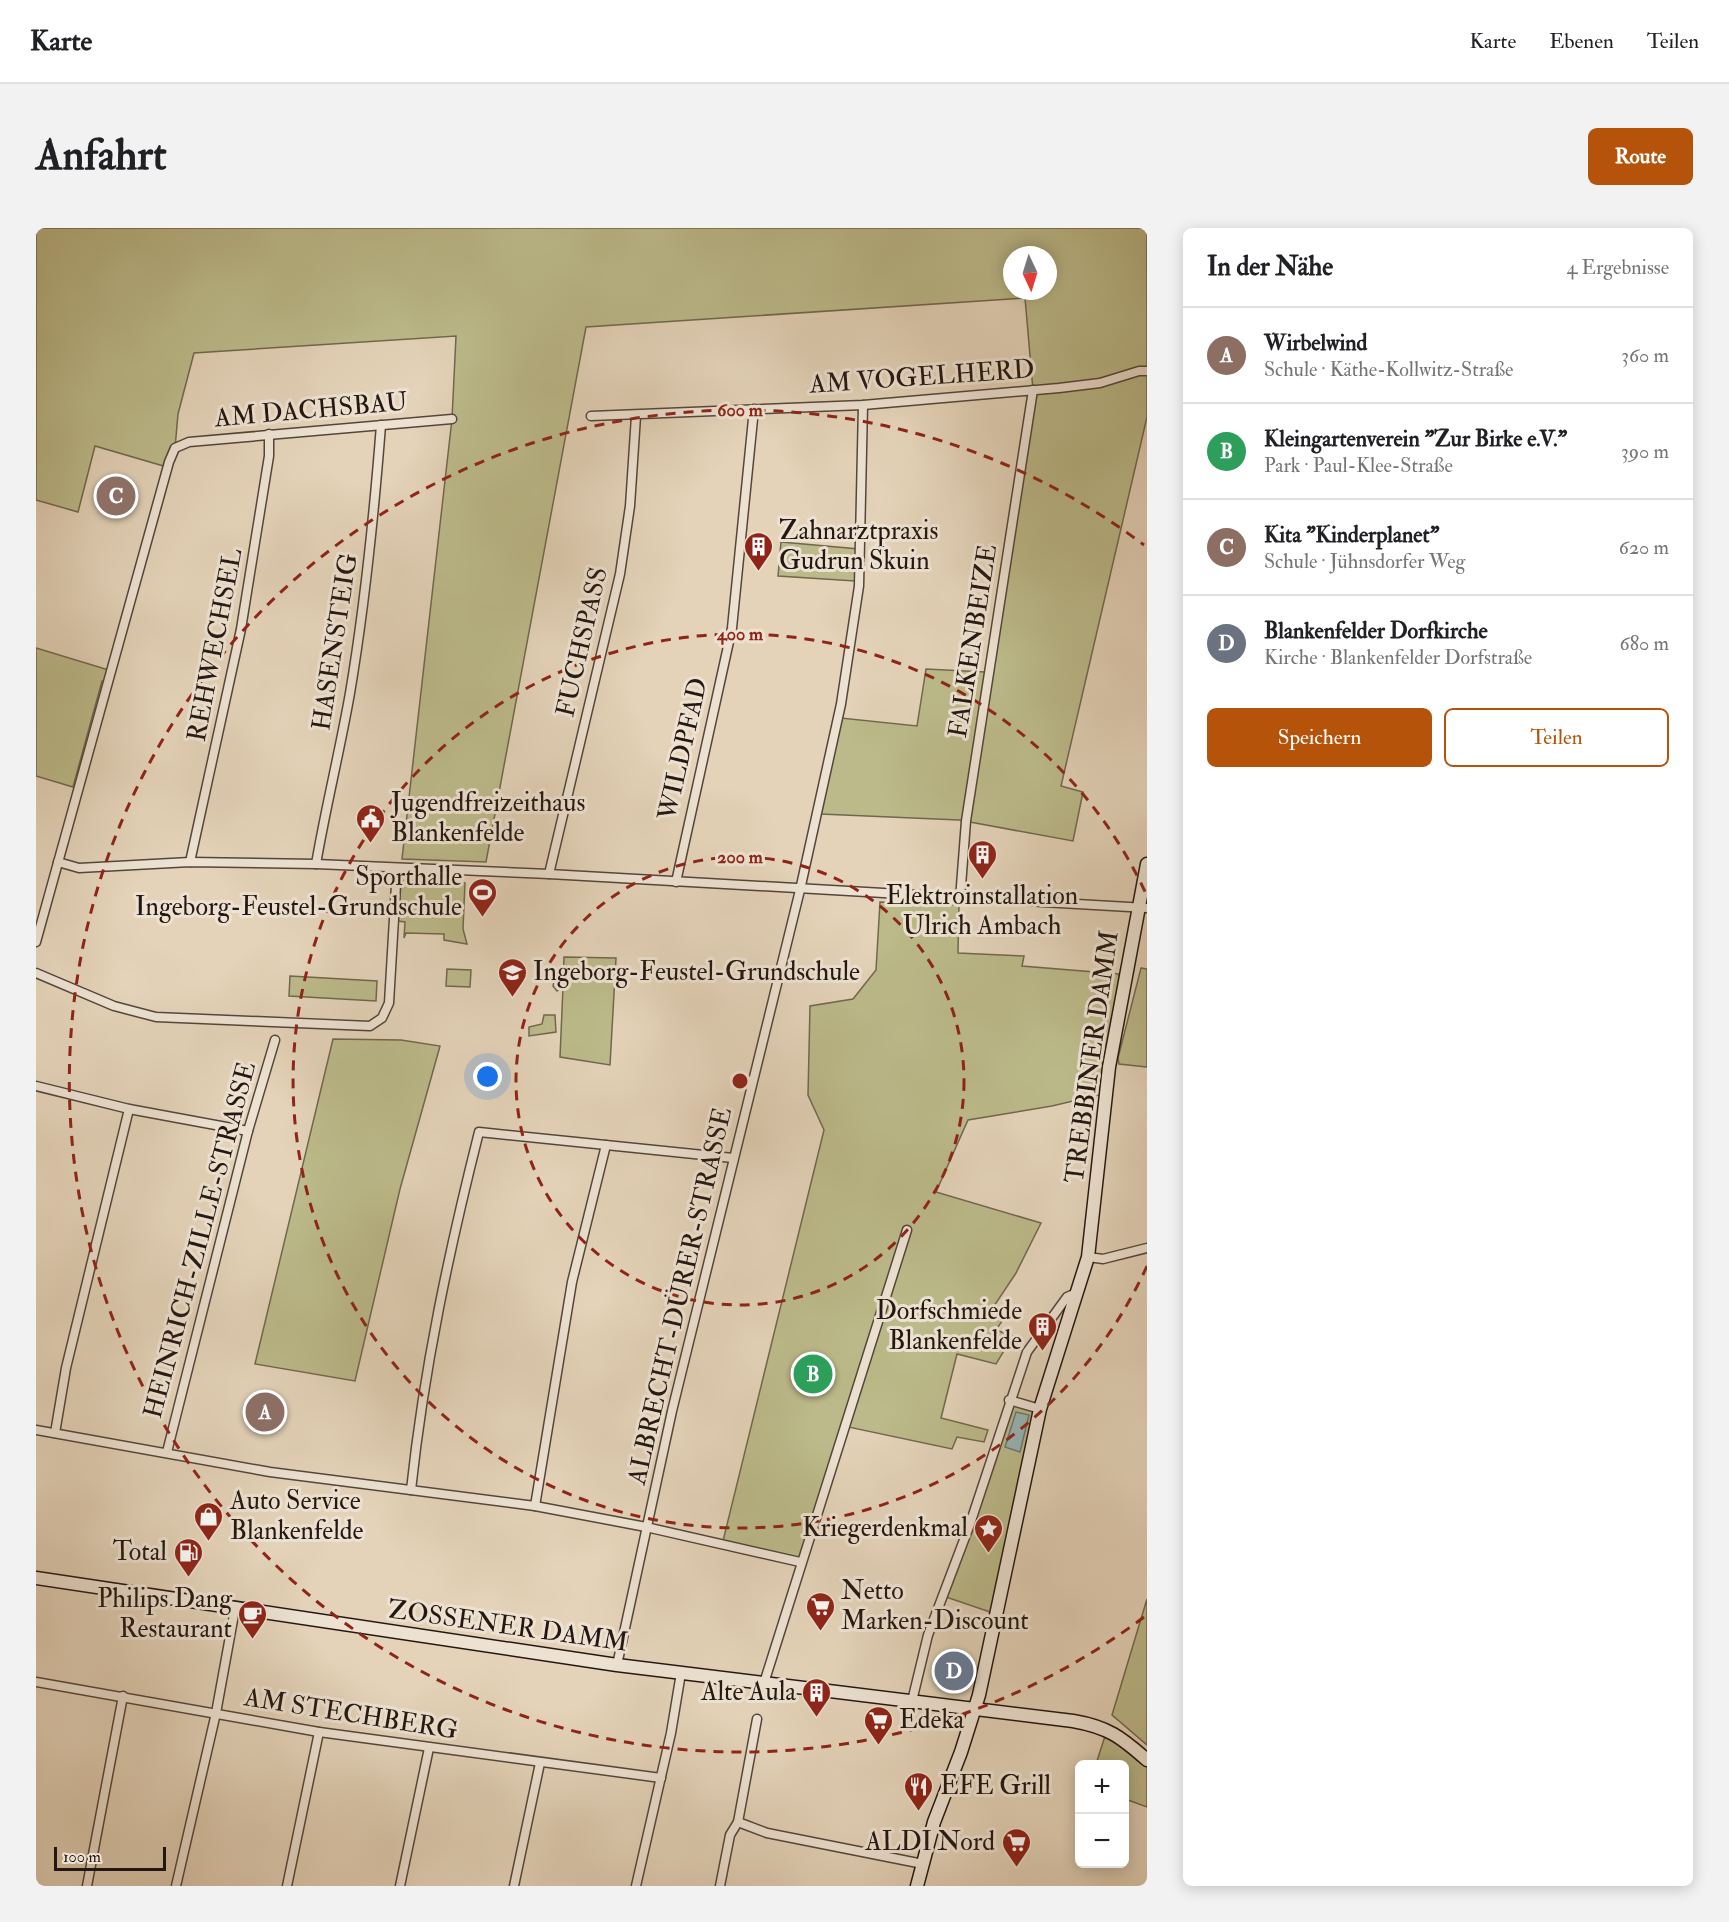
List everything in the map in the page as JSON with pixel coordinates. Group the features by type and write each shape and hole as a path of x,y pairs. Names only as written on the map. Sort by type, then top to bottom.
{"main road":[{"name":"TREBBINER DAMM","path":"917,1886 934,1822 975,1709 1040,1409 1074,1294 1088,1257 1109,1067 1142,908 1147,864"},
{"name":"ZOSSENER DAMM","path":"36,1578 617,1665 1092,1724 1120,1736 1147,1760"}],"street":[{"name":"AM VOGELHERD","path":"591,416 636,416 862,405 1100,383 1139,371 1147,371"},
{"name":"FALKENBEIZE","path":"960,899 966,821 1033,390"},
{"name":"ALBRECHT-DÜRER-STRASSE","path":"617,1665 646,1527 733,1158 800,890 841,704 857,604 861,552 862,405"},
{"name":"WILDPFAD","path":"676,882 732,628 754,409"},
{"name":"FUCHSPASS","path":"549,874 620,574 630,506 636,416"},
{"name":"AM DACHSBAU","path":"58,862 175,448 189,441 452,419"},
{"name":"HASENSTEIG","path":"316,864 350,693 362,613 372,537 381,425"},
{"name":"REHWECHSEL","path":"190,862 241,629 268,467 269,434"},
{"path":"36,942 58,862 79,867 190,862 316,864 549,874 1142,908"},
{"path":"36,973 114,1006 156,1017 370,1026 382,1018 389,1003 397,868"},
{"name":"HEINRICH-ZILLE-STRASSE","path":"167,1452 248,1131 275,1040"},
{"path":"36,1086 129,1109 248,1131"},
{"path":"55,1433 66,1368 86,1279 129,1109"},
{"path":"411,1490 427,1361 449,1249 479,1132 733,1158"},
{"path":"535,1506 572,1282 606,1145"},
{"path":"764,1683 800,1562 907,1230"},
{"path":"1088,1257 1103,1259 1147,1248"},
{"path":"912,1701 928,1635 970,1524 1009,1400 1027,1352 1067,1297 1074,1294"},
{"path":"1009,1400 1040,1409"},
{"path":"36,1430 270,1472 535,1506 646,1527 800,1562"},
{"path":"176,1886 216,1713 235,1609"},
{"path":"636,1886 661,1778 681,1673"},
{"name":"AM STECHBERG","path":"36,1682 319,1732 661,1778"},
{"path":"87,1886 123,1696"},
{"path":"720,1886 730,1835 738,1822 757,1719"},
{"path":"287,1886 319,1732"},
{"path":"399,1886 429,1748"},
{"path":"514,1886 540,1763"},
{"path":"738,1822 766,1833 923,1864"}],"shaded area":[{"path":"36,228 1147,228 1147,417 1061,786 1083,792 1073,841 959,820 821,814 841,718 917,726 926,669 985,672 1033,390 1025,300 1057,300 1057,246 1003,246 1003,299 586,327 486,862 402,859 452,419 456,336 194,353 178,414 175,448 167,467 95,446 78,512 36,500"},
{"path":"781,542 859,549 855,581 778,576"},
{"path":"36,648 112,671 109,682 102,681 73,787 36,776"},
{"path":"401,880 465,883 463,929 467,944 444,940 444,934 406,933 404,938 405,922 398,921"},
{"path":"880,902 959,905 958,953 1024,956 1022,966 1119,974 1118,987 1103,1094 1052,1106 968,1120 936,1192 1041,1223 1016,1273 994,1306 1006,1315 996,1330 1013,1336 996,1364 957,1354 941,1418 988,1430 984,1442 957,1437 952,1449 844,1426 800,1562 722,1545 824,1130 808,1095 810,1006 853,999 876,970"},
{"path":"564,957 616,958 610,1065 560,1057 563,987 557,991 553,986 555,978 563,981"},
{"path":"1141,968 1147,969 1147,1067 1119,1064 1118,1058"},
{"path":"447,969 471,970 470,987 446,986"},
{"path":"290,976 377,981 376,1001 289,996"},
{"path":"544,1015 555,1015 556,1032 529,1036 529,1027 542,1024"},
{"path":"333,1039 401,1040 440,1046 400,1189 355,1381 255,1364"},
{"path":"1009,1400 1040,1409 996,1614 946,1597"},
{"path":"1147,1599 1147,1745 1112,1715"},
{"path":"1105,1736 1125,1747 1147,1766 1147,1807 1129,1800 1129,1760 1097,1760"}],"water":[{"path":"1016,1412 1029,1415 1020,1452 1005,1447"}],"place":[{"name":"Kita \"Kinderplanet\"","path":"116,496"},
{"name":"Zahnarztpraxis Gudrun Skuin","path":"758,572"},
{"name":"Jugendfreizeithaus Blankenfelde","path":"370,844"},
{"name":"Elektroinstallation Ulrich Ambach","path":"982,880"},
{"name":"Sporthalle Ingeborg-Feustel-Grundschule","path":"483,918"},
{"name":"Ingeborg-Feustel-Grundschule","path":"512,998"},
{"name":"Dorfschmiede Blankenfelde","path":"1043,1352"},
{"name":"Kleingartenverein \"Zur Birke e.V.\"","path":"813,1374"},
{"name":"Wirbelwind","path":"265,1412"},
{"name":"Auto Service Blankenfelde","path":"209,1542"},
{"name":"Kriegerdenkmal","path":"989,1554"},
{"name":"Total","path":"188,1578"},
{"name":"Netto Marken-Discount","path":"820,1632"},
{"name":"Philips Dang Restaurant","path":"253,1640"},
{"name":"Blankenfelder Dorfkirche","path":"954,1671"},
{"name":"Alte Aula","path":"817,1718"},
{"name":"Edeka","path":"878,1746"},
{"name":"EFE Grill","path":"919,1812"},
{"name":"ALDI Nord","path":"1016,1868"}]}
